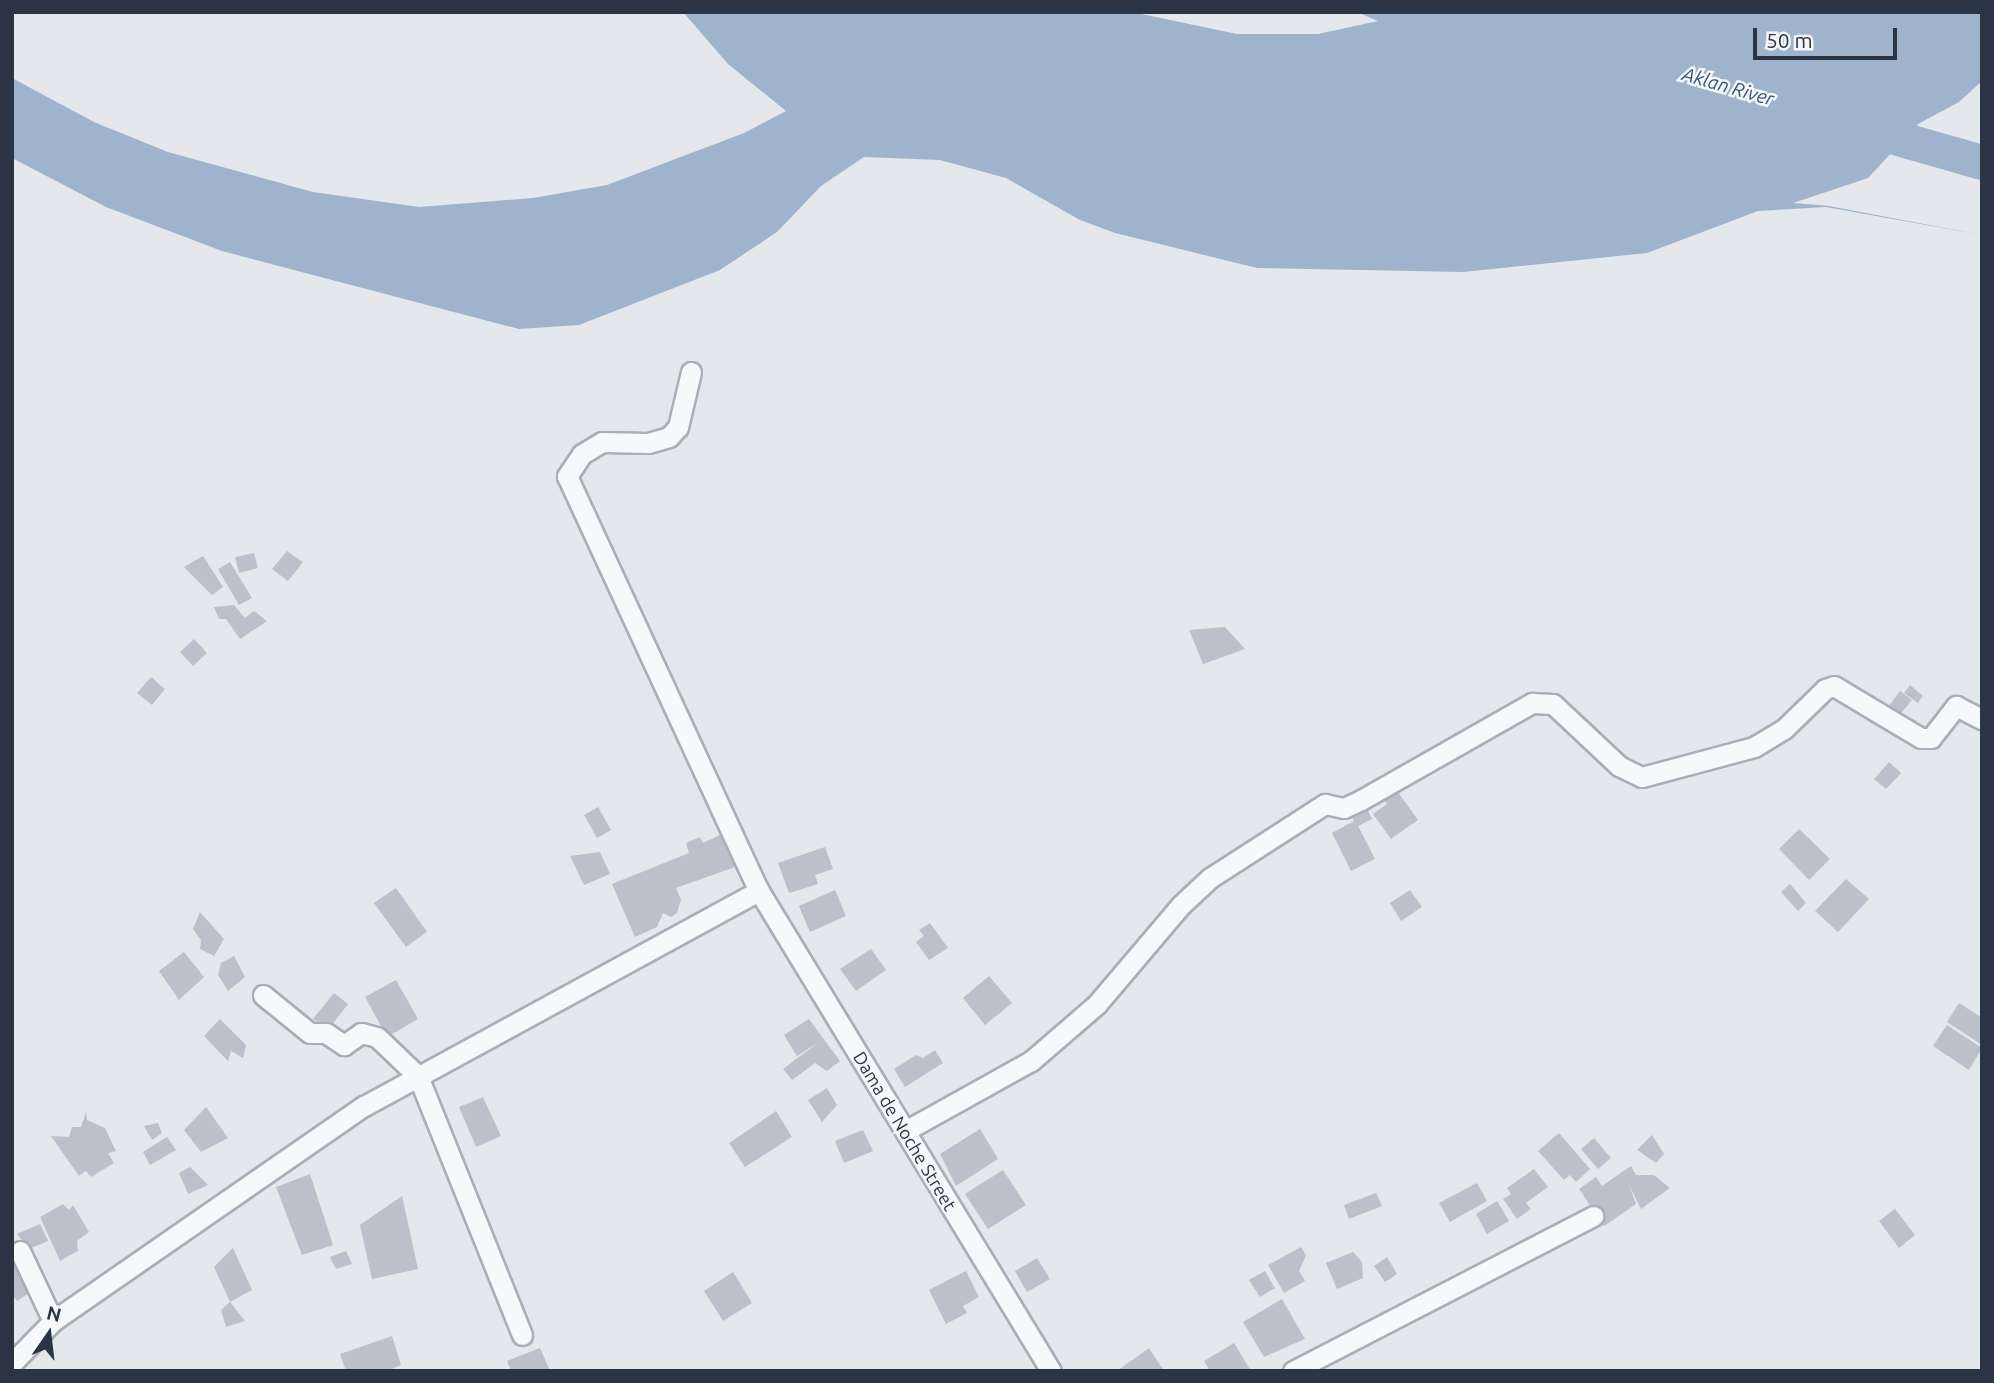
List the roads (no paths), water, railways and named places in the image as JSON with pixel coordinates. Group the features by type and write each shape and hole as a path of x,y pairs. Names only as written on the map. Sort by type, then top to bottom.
{"street":[{"name":"Dama de Noche Street","path":"691,372 678,427 669,437 648,443 602,442 582,454 567,476 759,891 1051,1371"},
{"path":"905,1131 1031,1061 1097,1004 1210,878 1325,804 1344,808 1361,800 1532,703 1553,704 1619,766 1642,776 1754,747 1784,729 1825,689 1834,687 1921,738 1931,738 1956,705 1982,719"},
{"path":"12,1363 53,1321 364,1106 759,891"},
{"path":"262,995 310,1033 329,1034 344,1045 361,1033 377,1037 418,1076 522,1335"},
{"path":"1293,1371 1592,1216"},
{"path":"20,1251 53,1321"}],"water":[{"path":"683,12 1132,12 1237,34 1318,34 1378,21 1357,12 1982,12 1982,81 1959,102 1918,124 1868,178 1793,203 1829,206 1982,235 1826,207 1758,211 1647,253 1463,272 1257,268 1115,233 1080,220 1006,178 940,160 864,157 821,186 777,232 720,270 579,325 519,329 222,251 106,207 12,158 12,78 94,122 168,152 313,192 419,207 533,198 607,185 744,133 786,111 728,64"}],"waterway":[{"name":"Aklan River","path":"1859,127 1982,162"}]}
